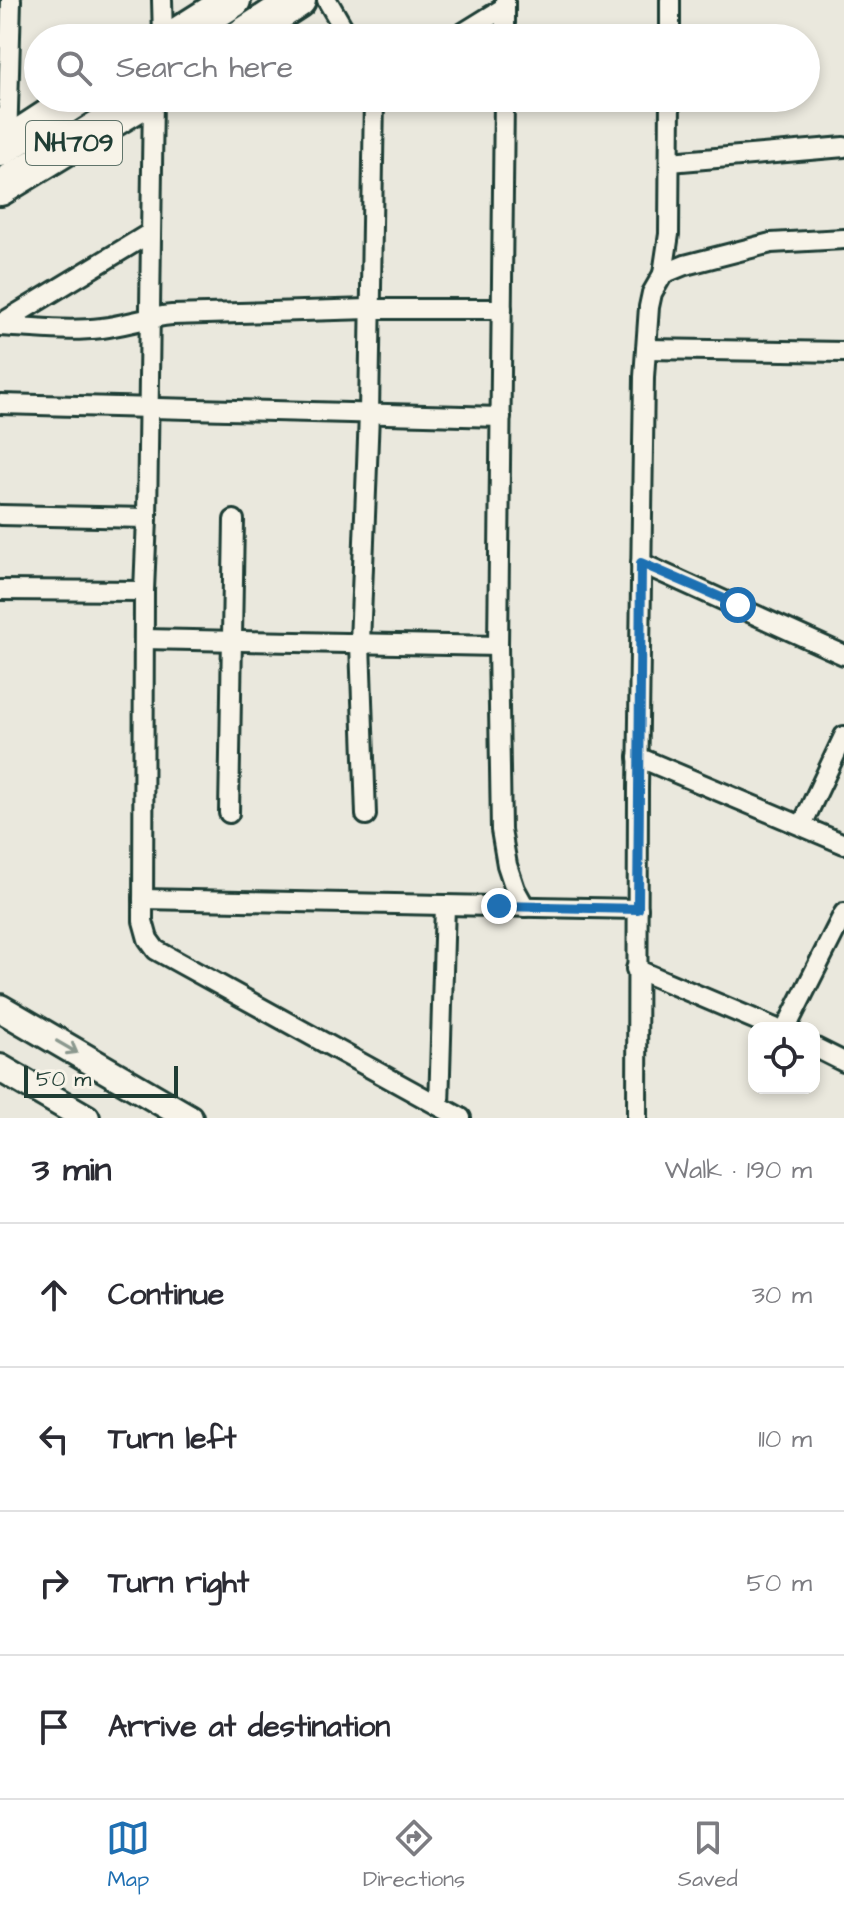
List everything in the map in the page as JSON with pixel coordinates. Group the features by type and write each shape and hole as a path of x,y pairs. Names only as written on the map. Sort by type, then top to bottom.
{"highway":[{"path":"195,24 233,0"},
{"path":"261,24 298,0"},
{"name":"NH709","path":"4,147 57,112"},
{"name":"NH709","path":"0,188 127,112"}],"main road":[{"path":"0,1008 189,1118"},
{"path":"0,1068 86,1118"}],"street":[{"path":"4,147 11,0"},
{"path":"162,0 163,24"},
{"path":"327,0 341,24"},
{"path":"670,0 670,24"},
{"path":"476,24 505,4"},
{"path":"150,112 143,899 143,921 148,939 156,950 461,1118"},
{"path":"366,815 360,643 369,414 374,112"},
{"path":"504,112 498,646 502,840 515,889 525,907"},
{"path":"637,1118 638,757 644,377 649,307 652,293 663,274 669,234 670,112"},
{"path":"670,162 844,147"},
{"path":"0,325 150,233"},
{"path":"663,274 685,265 758,246 844,239"},
{"path":"0,325 104,328 148,317 369,309 502,309"},
{"path":"646,349 844,352"},
{"path":"0,404 501,417"},
{"path":"0,515 147,518"},
{"path":"229,813 234,520"},
{"path":"641,563 844,655"},
{"path":"0,590 144,591"},
{"path":"144,639 498,646"},
{"path":"802,825 844,736"},
{"path":"638,757 844,844"},
{"path":"143,899 638,909"},
{"path":"439,1106 445,905"},
{"path":"789,1022 844,913"},
{"path":"636,969 761,1022"},
{"path":"820,1050 844,1062"}],"route":[{"path":"499,906 638,909 641,563 738,605"}]}
